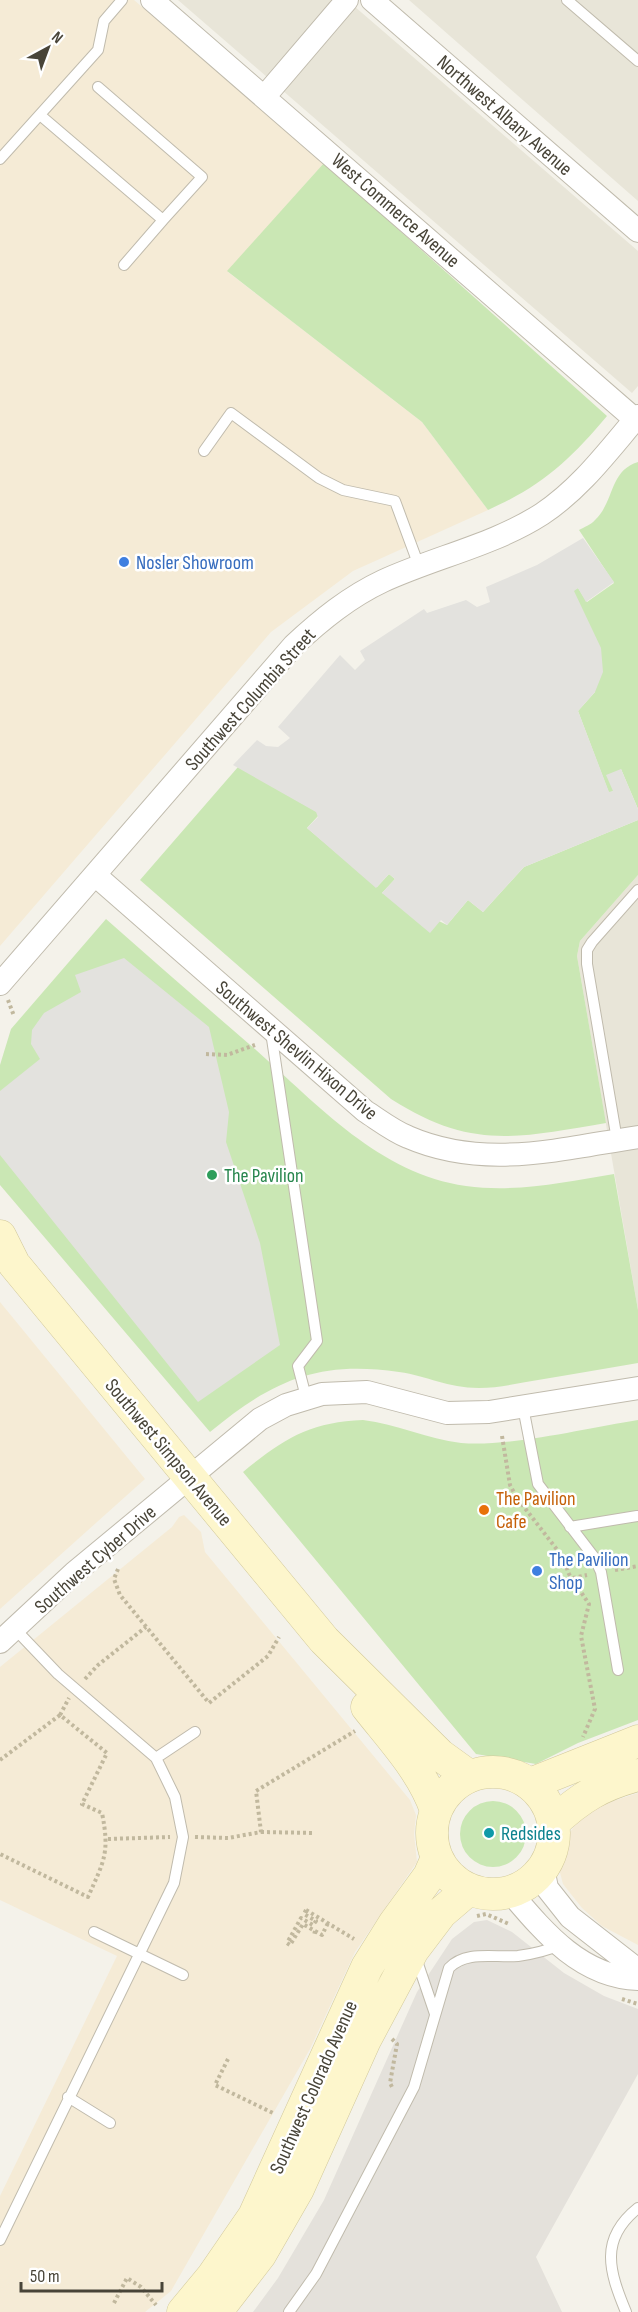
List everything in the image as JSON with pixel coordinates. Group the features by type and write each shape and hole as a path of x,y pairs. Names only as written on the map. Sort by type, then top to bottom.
{"main road":[{"name":"Southwest Simpson Avenue","path":"0,1236 7,1260 324,1640 440,1755 469,1776"},
{"name":"Southwest Simpson Avenue","path":"324,1640 366,1706 420,1774 428,1787 436,1809"},
{"path":"530,1784 638,1741"},
{"path":"490,1772 511,1774 530,1784 545,1801 553,1822 554,1838 543,1868 529,1883 510,1892 489,1894 469,1889 450,1877 437,1858 431,1834 436,1809 449,1789 469,1776 490,1772"},
{"path":"553,1822 589,1794 638,1775"},
{"name":"Southwest Colorado Avenue","path":"169,2308 212,2277 254,2216 368,1967 394,1924 429,1876 437,1858"},
{"name":"Southwest Colorado Avenue","path":"216,2312 260,2255 298,2188 365,2040 413,1950 441,1913 469,1889"}],"street":[{"name":"West Commerce Avenue","path":"152,0 266,96 637,419"},
{"path":"266,96 346,0"},
{"name":"Northwest Albany Avenue","path":"372,0 638,231"},
{"name":"Southwest Columbia Street","path":"0,985 294,645 322,620 352,598 419,566 505,534 542,514 590,473 637,419"},
{"name":"Southwest Shevlin Hixon Drive","path":"95,875 365,1111 407,1137 453,1152 497,1157 628,1139"},
{"path":"306,1397 367,1392 447,1413 489,1412 638,1388"},
{"name":"Southwest Cyber Drive","path":"8,1636 74,1573 260,1419 306,1397"},
{"path":"543,1868 547,1888 570,1917 638,1970"},
{"path":"510,1892 560,1945 582,1964 616,1978 638,1979"}],"lane":[{"path":"0,159 98,50 104,21 122,0"},
{"path":"567,0 638,61"},
{"path":"98,87 202,177 124,265"},
{"path":"40,115 163,220"},
{"path":"204,451 231,412 319,478 343,490 395,501 419,566"},
{"path":"628,1139 587,964 587,950 638,890"},
{"path":"271,1029 317,1341 298,1366 306,1397"},
{"path":"523,1407 538,1484 594,1557 601,1572 618,1670"},
{"path":"570,1527 637,1516"},
{"path":"0,2240 174,1883 183,1837 175,1797 156,1758 77,1689 8,1636"},
{"path":"156,1758 195,1732"},
{"path":"94,1932 183,1975"},
{"path":"289,2312 316,2274 414,2087 449,1968 461,1958 517,1956 542,1952 560,1945"},
{"path":"413,1950 435,2014"},
{"path":"68,2097 110,2123"},
{"path":"626,2312 610,2269 612,2236 625,2218 638,2208"}],"path":[{"path":"206,1054 227,1055 255,1045"},
{"path":"502,1436 510,1485 517,1498 562,1556 569,1574 589,1604 581,1636 595,1709 583,1738 586,1746"},
{"path":"118,1569 114,1579 115,1587 209,1703 268,1656 279,1636"},
{"path":"0,1760 60,1715 63,1705 98,1665 146,1627"},
{"path":"0,1854 88,1897 106,1857 108,1839 102,1813 82,1803 107,1753 60,1715"},
{"path":"261,1832 256,1791 356,1731"},
{"path":"108,1839 228,1838 261,1832 314,1833"},
{"path":"328,1923 322,1935 314,1933 303,1924 291,1946 287,1943 301,1918 313,1925 316,1921 304,1914 306,1910 328,1923 354,1939"},
{"path":"391,2037 397,2044 390,2083 393,2089"},
{"path":"228,2059 215,2085 276,2115"},
{"path":"114,2303 127,2278 169,2308"}],"shaded area":[{"path":"0,0 134,0 324,163 228,272 422,422 488,510 353,571 271,632 0,946"},
{"path":"178,0 347,0 638,251 638,386 632,393"},
{"path":"409,0 638,0 638,201"},
{"path":"583,538 614,582 586,602 578,588 574,591 601,648 603,672 595,692 578,711 609,792 613,791 606,775 621,769 638,809 638,820 524,867 483,912 468,900 447,925 441,920 430,933 382,893 395,879 389,874 376,888 307,828 318,817 316,812 233,765 257,740 266,746 278,747 290,738 278,727 340,655 355,670 365,660 360,651 424,609 427,613 466,600 477,607 490,602 486,587 537,565"},
{"path":"638,875 638,1310 577,956 580,941"},
{"path":"124,958 209,1027 229,1112 226,1142 260,1243 280,1345 198,1402 0,1155 0,1091 40,1059 31,1044 32,1030 44,1013 81,992 75,975"},
{"path":"0,1302 145,1479 0,1609"},
{"path":"184,1515 201,1532 205,1552 410,1800 416,1815 414,1834 417,1862 355,1952 310,2049 171,2291 145,2312 0,2312 0,2196 117,1956 0,1900 0,1667"},
{"path":"638,1793 638,1945 602,1926 582,1908 563,1884 559,1869 568,1835 580,1818 604,1804"},
{"path":"487,1920 512,1932 564,1973 604,1996 638,2009 638,2074 536,2257 562,2312 253,2312 278,2278 324,2200 417,1992 452,1939 474,1922"}],"green space":[{"path":"324,163 607,416 567,459 540,481 488,510 422,422 227,271"},
{"path":"638,462 638,809 621,769 613,791 609,793 578,711 595,692 573,590 578,588 587,602 614,583 579,530 589,525 601,512 622,472"},
{"path":"238,767 317,812 318,816 307,828 377,887 389,874 395,879 382,893 447,925 468,900 483,912 524,867 638,820 638,875 580,941 577,956 606,1123 546,1133 495,1136 471,1133 446,1126 420,1115 391,1099 140,880"},
{"name":"The Pavilion","path":"106,919 327,1114 378,1152 406,1167 435,1179 485,1188 540,1186 614,1174 638,1310 638,1363 479,1388 447,1384 399,1372 370,1369 320,1372 275,1387 254,1399 210,1432 0,1185 0,1065 11,1029"},
{"path":"363,1420 448,1441 481,1443 526,1440 638,1420 638,1720 578,1743 536,1764 476,1754 243,1472 271,1450 298,1434 328,1424"},
{"path":"493,1801 506,1804 516,1811 523,1821 526,1834 523,1847 516,1857 506,1864 493,1867 480,1864 470,1857 463,1847 460,1834 463,1821 470,1811 480,1804"}],"place":[{"name":"Nosler Showroom","path":"124,562"},
{"name":"The Pavilion","path":"212,1175"},
{"name":"The Pavilion Cafe","path":"484,1510"},
{"name":"The Pavilion Shop","path":"537,1571"},
{"name":"Redsides","path":"489,1833"}]}
